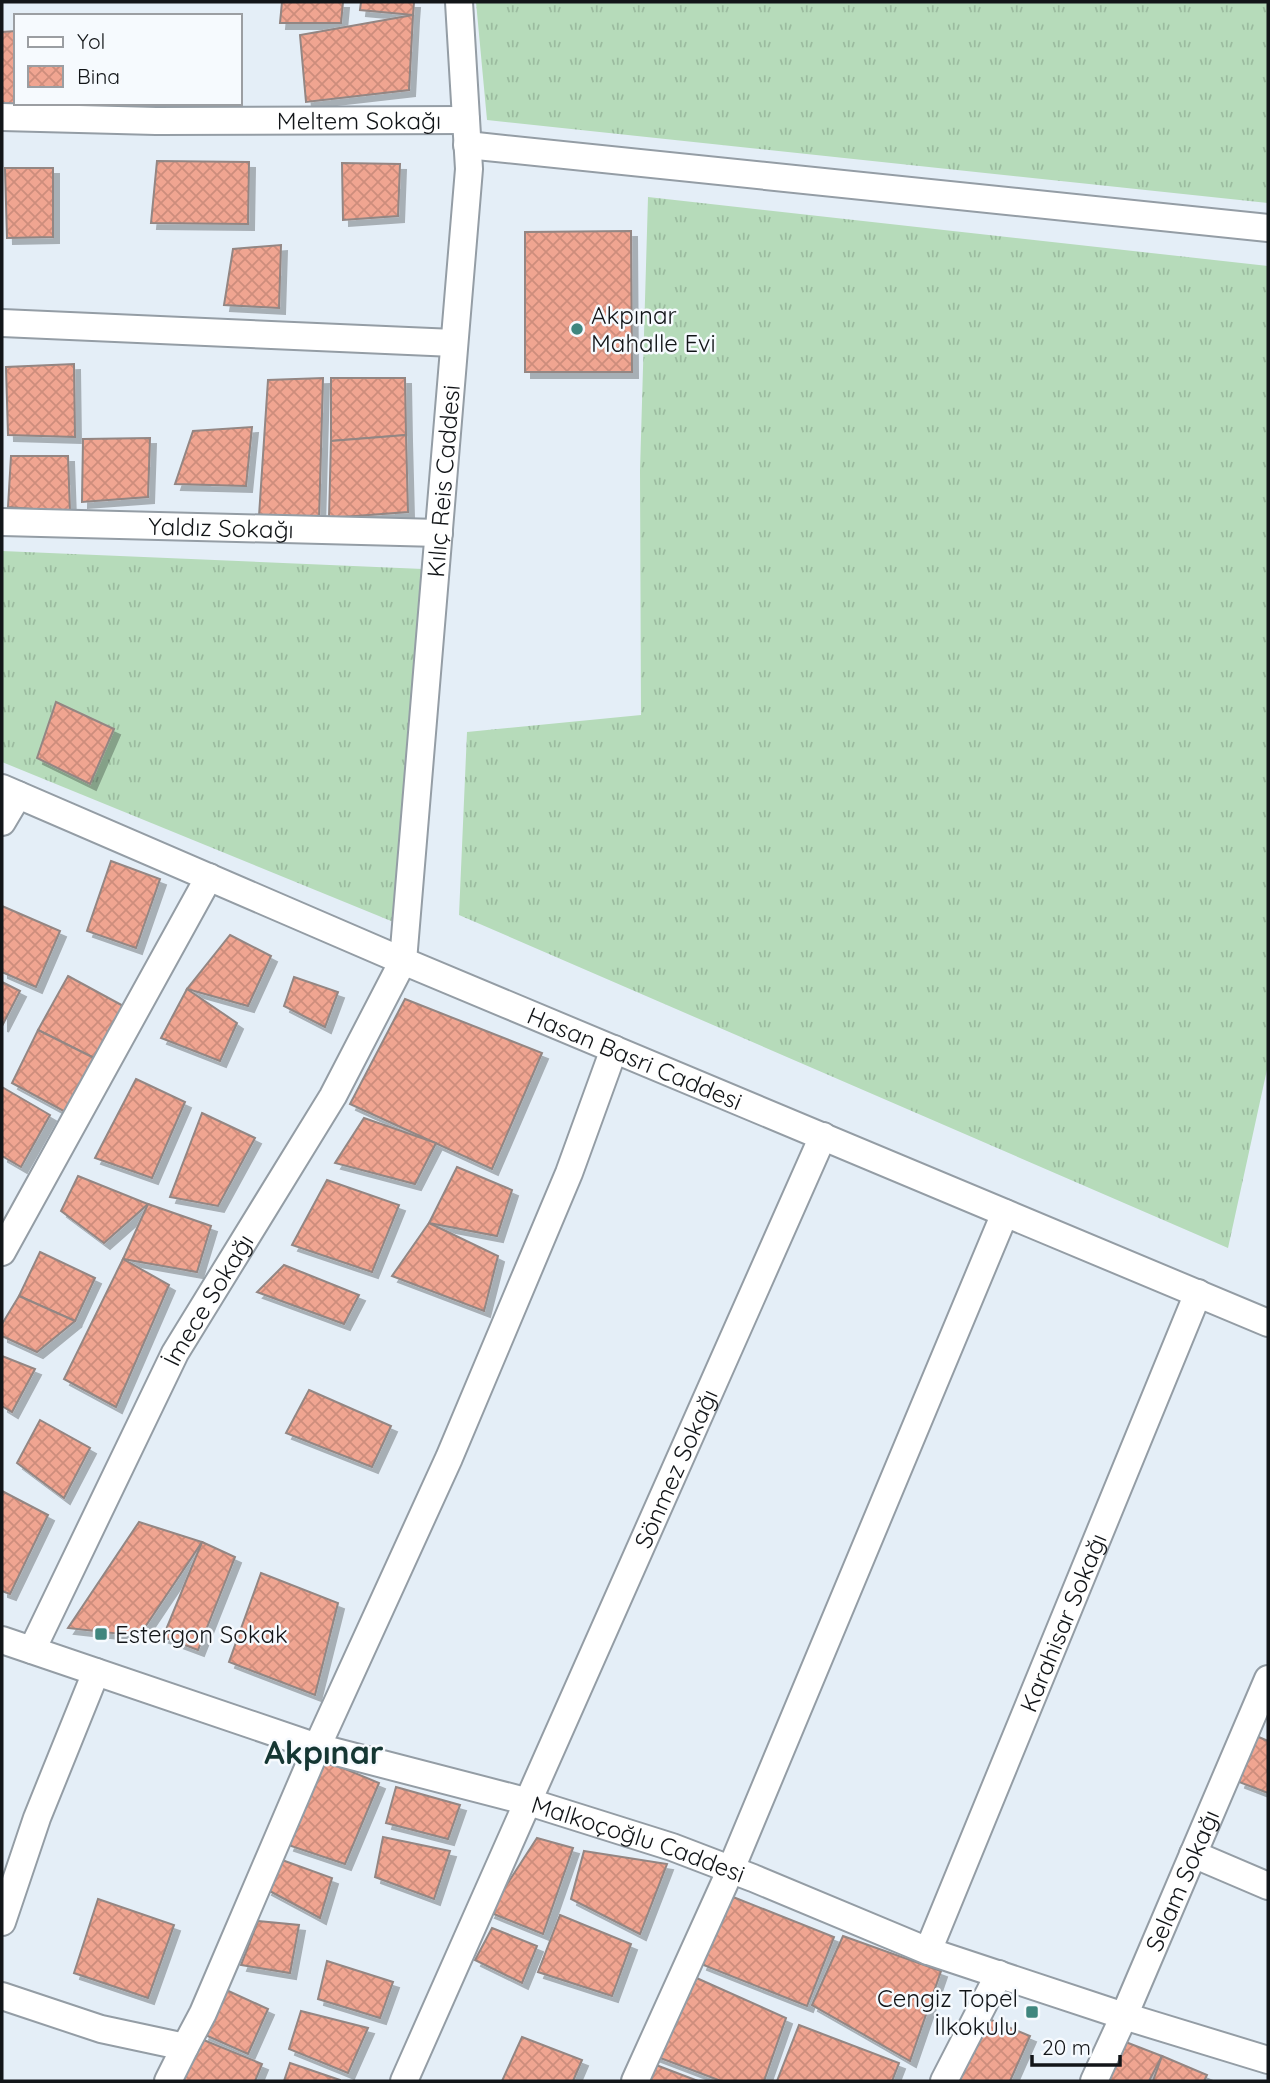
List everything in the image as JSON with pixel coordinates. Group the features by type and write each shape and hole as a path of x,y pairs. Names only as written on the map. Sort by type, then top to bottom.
{"street":[{"name":"Kılıç Reis Caddesi","path":"403,961 469,169 458,2"},
{"name":"Meltem Sokağı","path":"2,117 467,132 1268,228"},
{"path":"2,323 454,343"},
{"name":"Yaldız Sokağı","path":"2,522 439,533"},
{"path":"2,822 10,791"},
{"name":"Hasan Basri Caddesi","path":"10,791 403,961 1268,1323"},
{"path":"2,1252 209,877"},
{"name":"İmece Sokağı","path":"32,1650 175,1353 333,1096 403,961"},
{"path":"168,2081 203,2013 317,1747 449,1458 569,1173 614,1049"},
{"name":"Sönmez Sokağı","path":"404,2081 823,1136"},
{"path":"635,2081 731,1869 1005,1213"},
{"name":"Karahisar Sokağı","path":"928,1951 1198,1293"},
{"name":"Malkoçoğlu Caddesi","path":"2,1640 317,1747 529,1802 672,1847 928,1951 1268,2060"},
{"path":"2,1922 37,1818 96,1672"},
{"name":"Selam Sokağı","path":"1094,2081 1268,1679"},
{"path":"1194,1854 1268,1886"},
{"path":"944,2081 999,1975"},
{"path":"2,1996 100,2029 185,2047"}],"green space":[{"path":"476,2 1268,2 1268,203 487,120"},
{"path":"648,197 1268,266 1268,1065 1228,1248 459,915 467,732 641,715 640,471"},
{"path":"2,551 423,569 396,923 2,762"}],"building":[{"path":"282,2 343,2 341,23 280,23"},
{"path":"361,2 414,2 413,15 360,10"},
{"path":"413,15 409,90 306,102 300,35"},
{"path":"14,31 14,105 23,105 2,107 2,32"},
{"path":"157,161 249,162 248,224 151,223"},
{"path":"342,163 400,164 398,216 343,220"},
{"path":"5,168 53,168 53,237 7,238"},
{"path":"631,231 632,372 525,372 525,232"},
{"path":"281,245 279,308 224,305 233,249"},
{"path":"74,364 75,437 8,435 6,367"},
{"path":"323,378 319,520 259,516 268,380"},
{"path":"331,378 405,378 406,435 331,441"},
{"path":"252,427 246,486 175,484 193,431"},
{"path":"406,435 408,512 329,518 331,441"},
{"path":"150,438 148,497 82,502 83,439"},
{"path":"11,456 68,456 70,512 8,507"},
{"path":"56,702 114,729 90,784 37,758"},
{"path":"111,861 160,879 136,948 87,931"},
{"path":"2,906 60,931 36,987 2,972"},
{"path":"230,935 271,956 248,1006 187,989"},
{"path":"68,976 127,1008 100,1061 38,1030"},
{"path":"294,977 338,992 325,1027 284,1006"},
{"path":"2,982 20,991 2,1026"},
{"path":"187,989 237,1023 220,1061 161,1038"},
{"path":"405,999 542,1053 492,1169 350,1104"},
{"path":"38,1030 100,1061 71,1115 12,1083"},
{"path":"136,1079 185,1102 152,1178 95,1158"},
{"path":"2,1087 50,1115 21,1167 2,1156"},
{"path":"202,1113 255,1138 218,1206 170,1197"},
{"path":"364,1118 436,1143 415,1184 335,1163"},
{"path":"457,1167 512,1190 497,1236 429,1223"},
{"path":"78,1176 148,1204 104,1243 61,1211"},
{"path":"327,1180 399,1205 372,1272 292,1245"},
{"path":"148,1204 211,1226 197,1272 123,1259"},
{"path":"429,1223 498,1256 484,1311 392,1276"},
{"path":"40,1252 95,1278 75,1321 19,1296"},
{"path":"123,1259 169,1285 116,1407 64,1379"},
{"path":"284,1265 359,1295 344,1324 257,1292"},
{"path":"19,1296 75,1321 37,1352 2,1336 2,1324"},
{"path":"2,1356 35,1369 12,1412 2,1406"},
{"path":"309,1390 391,1426 372,1467 286,1433"},
{"path":"40,1420 90,1448 64,1498 17,1463"},
{"path":"2,1491 48,1515 10,1594 2,1591"},
{"path":"139,1522 202,1542 139,1636 68,1628"},
{"path":"202,1542 235,1557 198,1650 163,1637"},
{"path":"261,1573 338,1603 315,1695 229,1662"},
{"path":"1254,1735 1268,1741 1268,1793 1239,1782"},
{"path":"321,1759 379,1783 345,1864 288,1845"},
{"path":"396,1787 460,1805 448,1839 386,1823"},
{"path":"383,1837 450,1851 434,1899 375,1877"},
{"path":"537,1838 573,1848 543,1934 489,1912"},
{"path":"584,1851 667,1864 640,1934 571,1899"},
{"path":"282,1860 332,1878 320,1918 266,1889"},
{"path":"728,1895 834,1937 807,2006 701,1964"},
{"path":"98,1899 174,1925 148,1998 74,1973"},
{"path":"560,1915 631,1944 612,1996 538,1972"},
{"path":"258,1921 299,1925 290,1973 241,1965"},
{"path":"492,1928 537,1946 522,1983 475,1960"},
{"path":"843,1936 941,1971 910,2061 812,2005"},
{"path":"327,1961 393,1982 380,2018 318,1999"},
{"path":"692,1976 786,2018 764,2081 721,2081 655,2056"},
{"path":"224,1989 268,2009 248,2054 203,2034"},
{"path":"301,2011 368,2028 348,2073 289,2049"},
{"path":"984,2017 1030,2036 1010,2081 951,2081"},
{"path":"799,2025 899,2063 892,2081 777,2081"},
{"path":"194,2036 262,2064 255,2081 175,2081"},
{"path":"522,2037 582,2060 573,2081 502,2081"},
{"path":"1123,2041 1162,2056 1149,2081 1103,2081"},
{"path":"1162,2056 1207,2075 1204,2081 1153,2081"},
{"path":"290,2063 340,2080 340,2081 284,2081"},
{"path":"656,2065 698,2081 648,2081"}],"place":[{"name":"Akpınar Mahalle Evi","path":"577,329"},
{"name":"Estergon Sokak","path":"101,1634"},
{"name":"Cengiz Topel İlkokulu","path":"1032,2012"}],"district":[{"name":"Akpınar","path":"324,1752"}]}
